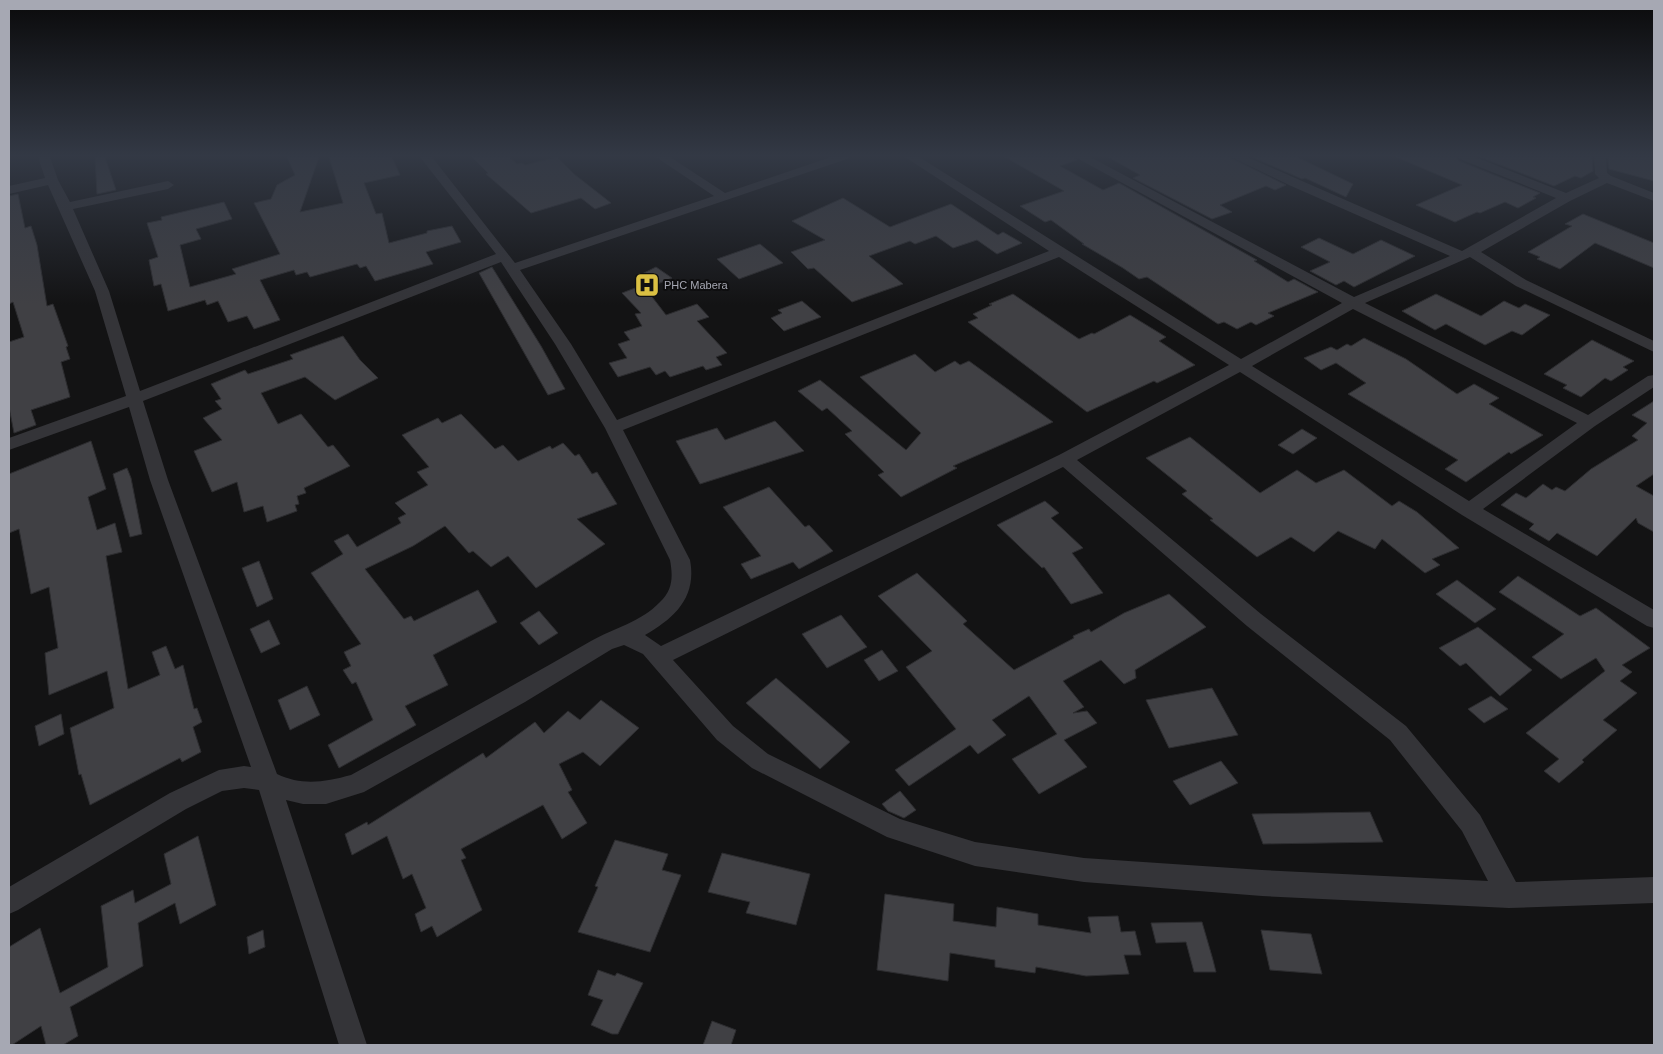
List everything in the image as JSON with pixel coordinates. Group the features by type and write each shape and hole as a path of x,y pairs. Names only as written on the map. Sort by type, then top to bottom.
{"street":[{"path":"70,206 66,207 102,291 159,480 268,781 353,1045"},
{"path":"9,901 178,801 220,781 244,777 268,781 284,789 303,793 326,793 356,784 517,695 605,643 624,636 659,617 674,600 682,580 680,560 613,428 563,344 509,262 464,206"},
{"path":"9,444 509,262 689,206"},
{"path":"987,206 1469,510 1654,620"},
{"path":"1173,206 1353,303 1589,422"},
{"path":"1347,206 1467,254 1521,283 1654,347"},
{"path":"659,657 1065,459 1240,366 1353,303 1467,254 1552,206"},
{"path":"613,428 1058,252"},
{"path":"1469,510 1589,422 1654,380"},
{"path":"1065,459 1254,620 1398,733 1471,823 1509,895"},
{"path":"624,636 639,641 659,657 725,733 760,761 896,829 975,854 1084,870 1147,875 1509,895 1654,890"}],"building":[{"path":"9,206 21,206 25,228 31,226 37,245 47,306 53,304 68,346 66,347 70,359 61,362 70,397 31,410 36,425 14,433 9,407 9,342 24,337 13,302 9,304"},
{"path":"206,206 226,206 232,219 196,229 201,239 180,245 190,287 236,274 232,269 280,254 256,206 302,206 300,212 328,206 373,206 376,214 382,213 389,243 427,233 427,231 452,226 461,242 426,252 433,264 375,281 366,266 360,268 357,264 310,277 307,272 296,275 294,270 260,280 280,320 254,329 247,316 228,322 218,301 207,305 205,300 168,311 161,284 154,286 149,260 158,257 147,223 162,220 161,217"},
{"path":"523,206 554,206 531,213"},
{"path":"825,206 856,206 890,227 945,206 954,206 998,235 1003,232 1022,243 997,254 977,240 953,248 936,236 915,244 910,241 869,256 903,284 852,302 814,268 808,269 791,252 825,240 792,221"},
{"path":"1020,206 1161,206 1257,260 1254,261 1288,282 1294,279 1318,292 1268,313 1274,316 1256,325 1251,322 1237,329 1224,322 1218,324 1147,277 1139,279 1082,244 1084,244 1051,220 1045,222"},
{"path":"1187,206 1222,206 1232,212 1212,219"},
{"path":"1419,206 1495,206 1480,213 1477,212 1455,222"},
{"path":"1583,214 1654,243 1654,268 1595,243 1560,269 1537,259 1540,257 1528,252 1572,226 1565,224"},
{"path":"1319,238 1353,254 1381,240 1415,256 1354,287 1344,281 1336,285 1310,271 1330,262 1301,247"},
{"path":"760,244 783,263 739,279 717,259"},
{"path":"492,267 565,389 548,395 479,273"},
{"path":"656,267 672,278 655,285 640,275"},
{"path":"643,285 666,315 697,304 709,317 697,321 727,353 716,357 722,365 706,370 703,366 670,377 665,371 656,375 650,367 618,377 609,363 627,358 618,344 630,340 624,332 642,326 635,314 641,313 622,293"},
{"path":"1013,294 1079,339 1092,333 1094,334 1130,315 1166,337 1159,341 1195,365 1157,383 1154,381 1087,412 968,322 978,318 973,314 992,305 989,304"},
{"path":"1436,294 1481,316 1504,301 1519,308 1525,304 1550,315 1522,335 1512,331 1485,345 1446,324 1435,330 1402,311"},
{"path":"802,301 821,317 784,331 771,318 782,313 778,310"},
{"path":"343,336 360,360 378,378 335,400 305,377 261,393 278,424 301,414 328,447 333,445 350,466 304,488 306,493 297,496 299,504 295,505 297,511 267,522 263,506 244,512 237,482 212,492 194,451 222,440 203,418 222,409 215,401 221,399 211,384 245,370 248,374 293,359 290,355"},
{"path":"1364,338 1406,359 1457,394 1474,384 1499,398 1489,404 1543,435 1511,454 1509,452 1466,482 1445,469 1458,460 1348,394 1366,383 1336,363 1321,370 1304,358 1331,347 1337,350 1347,344 1351,346"},
{"path":"1592,340 1634,361 1623,367 1628,370 1611,381 1605,378 1581,397 1563,388 1567,385 1544,374"},
{"path":"915,354 935,372 955,361 960,365 969,361 1053,422 953,466 957,468 901,497 878,475 884,472 845,434 852,431 827,408 822,411 798,391 820,380 906,450 921,433 860,377"},
{"path":"1654,401 1654,474 1636,486 1654,496 1654,532 1638,523 1636,518 1597,556 1557,533 1549,541 1529,529 1534,524 1501,505 1516,493 1526,498 1543,484 1552,490 1556,487 1565,491 1591,469 1638,440 1632,436 1647,423 1632,415"},
{"path":"461,414 495,449 503,445 518,461 550,446 552,449 563,443 575,456 579,454 592,474 597,472 617,504 577,519 605,544 536,588 508,556 491,567 473,551 469,553 445,526 413,546 365,569 404,619 411,616 414,621 478,590 497,622 433,655 448,685 405,706 416,725 339,768 328,745 373,720 356,682 352,684 343,670 351,666 344,652 361,644 311,573 343,554 334,541 348,534 357,547 401,523 398,518 406,514 395,503 428,485 417,472 429,467 402,435 438,418 442,423"},
{"path":"775,421 804,451 700,484 676,441 717,428 725,440"},
{"path":"1302,429 1317,438 1293,454 1278,445"},
{"path":"1190,437 1260,493 1297,470 1316,483 1344,470 1392,506 1399,501 1417,512 1459,548 1432,559 1440,565 1425,573 1382,539 1375,549 1338,531 1314,552 1291,537 1257,557 1210,520 1213,519 1182,494 1187,491 1146,458"},
{"path":"91,441 106,489 88,497 97,530 115,523 122,552 106,556 128,689 160,675 152,652 166,646 175,669 183,665 194,709 197,708 202,722 193,727 201,752 182,762 180,758 90,805 81,774 79,775 70,728 114,708 107,671 49,695 45,653 58,648 49,587 31,594 19,529 9,533 9,474"},
{"path":"127,468 131,478 142,534 130,537 113,474"},
{"path":"769,487 805,527 809,525 833,551 799,569 793,562 751,579 741,564 761,556 723,507"},
{"path":"1045,501 1059,513 1051,518 1083,548 1072,553 1103,593 1071,604 1044,567 1042,568 997,525"},
{"path":"259,561 273,599 257,607 242,568"},
{"path":"917,573 967,621 963,624 1014,670 1074,638 1073,636 1089,629 1091,632 1124,613 1169,594 1206,627 1135,670 1136,678 1124,684 1101,660 1063,681 1084,707 1073,713 1087,711 1097,723 1064,740 1087,767 1039,794 1012,759 1057,734 1029,696 992,720 1006,735 978,754 970,745 909,786 895,770 956,729 906,667 932,651 878,596"},
{"path":"1518,576 1580,616 1596,608 1650,648 1622,665 1632,672 1620,681 1637,693 1603,720 1617,730 1559,783 1544,771 1559,759 1526,733 1605,671 1596,658 1561,679 1532,657 1564,634 1499,592"},
{"path":"1457,580 1496,609 1475,623 1436,594"},
{"path":"539,611 558,633 539,645 520,623"},
{"path":"841,615 867,647 827,668 802,634"},
{"path":"269,620 280,644 261,653 250,629"},
{"path":"1478,627 1532,670 1500,696 1466,663 1460,666 1439,648"},
{"path":"882,650 898,671 879,681 864,660"},
{"path":"776,678 850,742 820,769 746,703"},
{"path":"307,686 320,715 290,730 278,700"},
{"path":"1212,688 1238,735 1169,748 1146,700"},
{"path":"1491,696 1508,709 1484,723 1468,709"},
{"path":"601,700 639,728 600,766 583,752 559,764 572,790 568,792 587,823 562,839 543,805 461,849 466,858 461,860 482,910 437,937 432,926 421,932 415,914 426,908 412,874 403,879 387,836 352,855 345,834 367,822 368,825 483,753 486,758 535,722 544,733 568,711 580,720"},
{"path":"61,714 64,734 39,746 35,726"},
{"path":"1221,761 1238,783 1190,805 1173,781"},
{"path":"900,791 916,810 904,818 888,811 882,804"},
{"path":"1370,812 1383,842 1263,844 1252,814"},
{"path":"198,836 216,905 180,924 175,903 138,923 143,966 70,1007 78,1036 63,1045 46,1045 41,1026 12,1045 9,1045 9,947 40,928 60,993 108,967 101,906 133,890 135,903 171,884 164,854"},
{"path":"615,840 668,854 662,870 681,875 650,952 578,932 598,887 595,886"},
{"path":"722,853 810,874 796,925 746,913 750,902 708,892"},
{"path":"885,894 954,904 953,921 996,927 997,907 1038,914 1038,925 1091,933 1088,917 1118,916 1121,932 1135,931 1141,955 1124,955 1129,974 1086,976 1036,967 1035,973 995,967 995,960 950,953 948,981 877,970"},
{"path":"1202,922 1216,972 1194,972 1186,942 1156,943 1151,923"},
{"path":"263,930 265,947 249,954 247,937"},
{"path":"1261,930 1311,934 1322,974 1270,970"},
{"path":"598,970 615,976 617,973 643,983 618,1034 612,1034 591,1025 603,1000 588,995"},
{"path":"712,1021 736,1030 731,1045 703,1045"}],"place":[{"name":"PHC Mabera","path":"647,285"}]}
